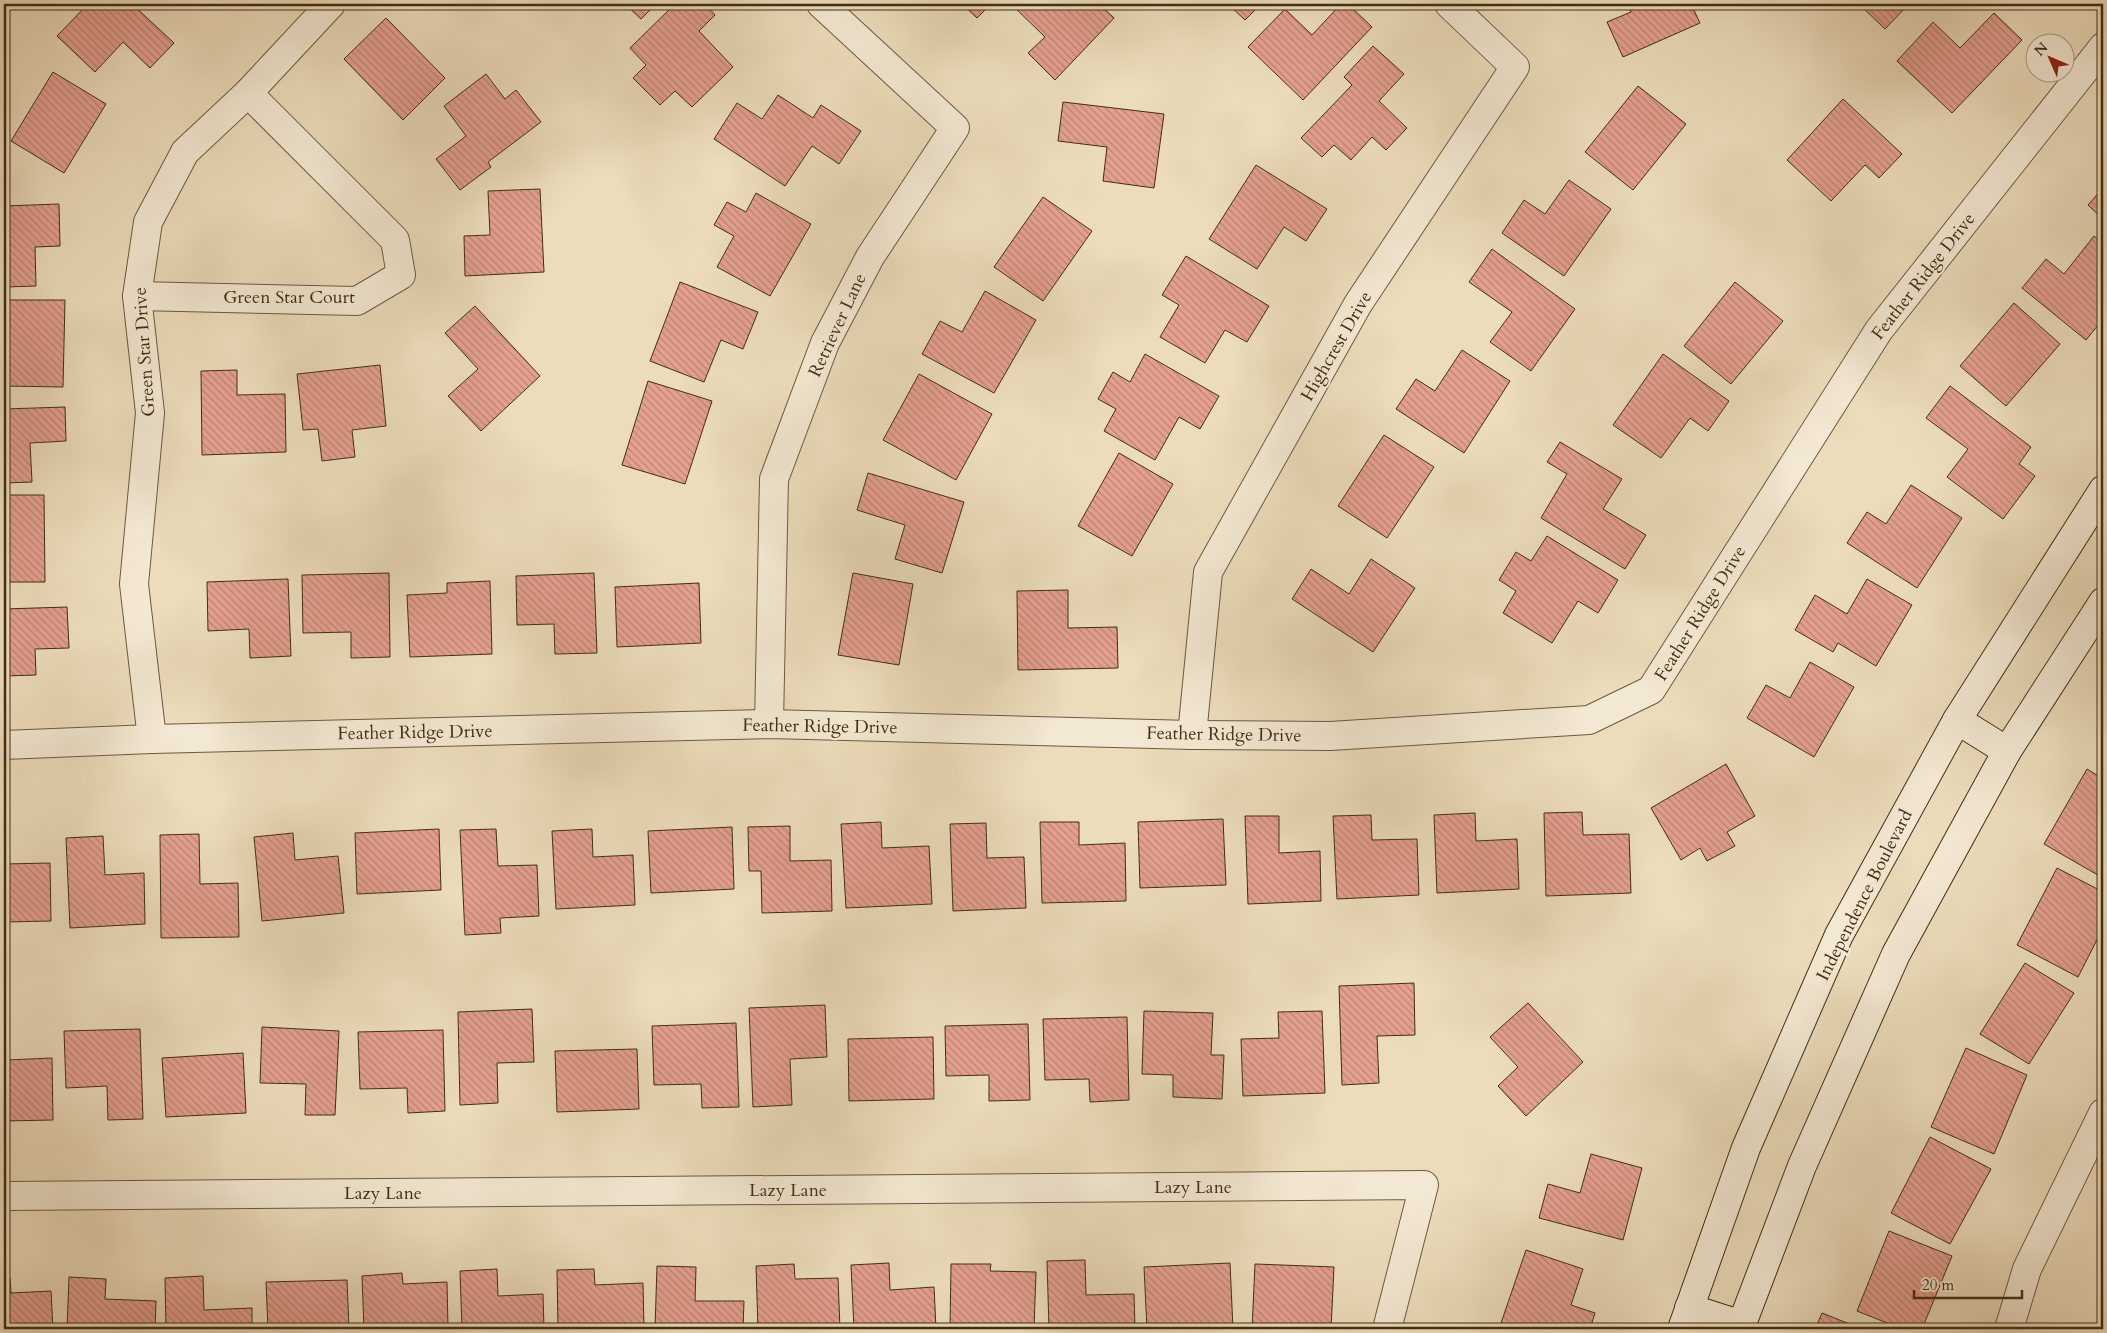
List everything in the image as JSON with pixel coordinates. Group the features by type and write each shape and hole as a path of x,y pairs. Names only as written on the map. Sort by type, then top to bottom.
{"street":[{"name":"Green Star Drive","path":"152,739 134,584 150,413 137,296 148,222 185,152 248,93 331,4"},
{"name":"Retriever Lane","path":"769,724 774,479 829,334 870,257 955,128 822,4"},
{"name":"Highcrest Drive","path":"1192,735 1208,572 1358,304 1514,67 1449,4"},
{"name":"Feather Ridge Drive","path":"4,745 152,739 769,724 1192,735 1330,736 1589,720 1651,690 1879,330 2103,48"},
{"name":"Green Star Court","path":"137,296 357,301 401,275 395,240 248,93"},
{"name":"Independence Boulevard","path":"1686,1319 1746,1148 1839,935 1957,720 2103,490"},
{"path":"1686,1319 1741,1327 1802,1166 1896,954 2007,751 2103,602"},
{"path":"1957,720 2007,751"},
{"path":"2010,1329 2027,1269 2103,1113"},
{"name":"Lazy Lane","path":"4,1196 1424,1185 1386,1329"}],"building":[{"path":"88,4 132,4 174,43 150,68 123,42 95,72 57,36"},
{"path":"625,4 656,4 641,19"},
{"path":"675,4 705,4 715,15 699,31 733,67 692,107 675,91 660,105 633,78 646,65 630,48"},
{"path":"962,4 991,4 977,18"},
{"path":"1011,4 1099,4 1114,18 1055,80 1028,53 1045,37"},
{"path":"1228,4 1261,4 1245,20"},
{"path":"1341,4 1348,4 1372,27 1303,100 1248,47 1285,9 1312,35"},
{"path":"1627,4 1691,4 1700,23 1623,57 1607,22 1631,12"},
{"path":"1859,4 1909,4 1885,29"},
{"path":"1994,13 2022,40 1952,113 1897,61 1933,22 1960,48"},
{"path":"386,18 445,78 403,120 344,59"},
{"path":"1373,46 1404,74 1379,101 1407,128 1386,150 1372,137 1351,160 1334,145 1322,157 1301,138 1352,85 1344,77"},
{"path":"53,72 106,104 64,173 11,141"},
{"path":"486,74 505,99 516,90 541,122 488,162 491,167 460,190 436,159 466,136 444,106"},
{"path":"1638,86 1686,124 1633,190 1585,152"},
{"path":"778,95 813,118 821,105 861,131 839,164 812,146 785,186 714,139 737,103 762,119"},
{"path":"1843,99 1902,154 1879,178 1865,165 1831,201 1787,160"},
{"path":"1063,102 1164,114 1154,188 1103,181 1107,147 1058,141"},
{"path":"1256,165 1327,209 1306,241 1284,227 1257,269 1209,239"},
{"path":"1569,180 1611,209 1564,276 1502,233 1524,200 1545,214"},
{"path":"2103,188 2103,219 2088,205"},
{"path":"540,189 544,272 465,276 464,236 490,235 488,191"},
{"path":"756,193 811,224 770,296 717,267 734,236 714,225 727,202 746,212"},
{"path":"1043,197 1092,231 1043,301 994,267"},
{"path":"59,204 60,246 35,247 36,286 4,287 4,206"},
{"path":"2094,236 2103,244 2103,319 2086,340 2022,288 2046,259 2064,274"},
{"path":"1492,249 1575,309 1531,371 1490,342 1512,312 1469,282"},
{"path":"1186,256 1269,306 1247,342 1225,330 1205,363 1160,337 1179,305 1162,295"},
{"path":"680,282 758,312 743,349 721,340 704,382 650,361"},
{"path":"1735,282 1783,321 1731,384 1684,346"},
{"path":"985,291 1036,320 994,393 922,354 940,321 962,332"},
{"path":"4,300 65,300 63,387 4,386"},
{"path":"2014,303 2060,344 2006,406 1960,366"},
{"path":"475,306 540,376 481,431 448,396 478,369 445,333"},
{"path":"1462,350 1510,381 1464,453 1396,409 1416,379 1435,391"},
{"path":"1145,354 1219,396 1200,429 1179,417 1155,460 1104,431 1116,409 1098,399 1113,372 1130,382"},
{"path":"1663,354 1729,401 1708,431 1690,418 1661,458 1613,425"},
{"path":"380,365 386,426 352,430 355,457 322,461 318,429 303,430 297,374"},
{"path":"237,370 237,395 285,394 286,452 202,455 201,371"},
{"path":"919,374 992,414 956,480 883,440"},
{"path":"648,381 712,401 685,484 622,465"},
{"path":"1950,386 2031,447 2019,464 2035,476 2003,519 1947,477 1968,449 1926,418"},
{"path":"65,407 66,441 30,443 32,482 4,483 4,409"},
{"path":"1384,435 1434,467 1387,538 1338,506"},
{"path":"1560,442 1622,479 1603,509 1646,535 1625,569 1541,518 1567,474 1547,462"},
{"path":"1119,453 1173,484 1132,556 1078,526"},
{"path":"868,473 964,502 942,573 895,559 905,525 857,510"},
{"path":"1911,485 1962,518 1917,588 1847,543 1867,512 1886,524"},
{"path":"4,495 44,495 45,582 4,582"},
{"path":"1547,536 1618,580 1598,613 1578,601 1552,643 1503,613 1516,591 1499,580 1516,552 1531,561"},
{"path":"1371,559 1415,588 1373,652 1292,599 1311,569 1349,594"},
{"path":"389,573 390,657 351,658 351,632 303,633 302,575"},
{"path":"594,573 597,653 555,654 554,624 517,625 516,576"},
{"path":"853,573 913,584 899,665 838,655"},
{"path":"288,579 291,656 250,658 249,629 208,631 207,582"},
{"path":"1867,579 1912,605 1876,666 1838,643 1833,652 1795,630 1815,595 1847,614"},
{"path":"490,581 492,654 410,657 407,595 447,593 447,583"},
{"path":"699,583 701,643 617,647 615,587"},
{"path":"1068,590 1068,628 1117,627 1118,668 1018,670 1017,591"},
{"path":"67,607 69,648 35,649 36,675 4,676 4,609"},
{"path":"1810,662 1854,687 1814,757 1747,718 1766,685 1790,698"},
{"path":"1726,764 1755,816 1727,832 1735,846 1707,861 1700,848 1681,860 1651,808"},
{"path":"2087,769 2103,779 2103,878 2044,844"},
{"path":"1582,812 1583,835 1629,834 1631,893 1546,896 1544,813"},
{"path":"1475,813 1476,841 1517,839 1519,889 1437,893 1434,815"},
{"path":"1371,815 1372,840 1417,839 1419,895 1337,899 1333,816"},
{"path":"1245,816 1279,816 1279,853 1320,851 1321,901 1248,904"},
{"path":"1223,819 1226,885 1140,888 1138,822"},
{"path":"881,822 882,848 929,846 932,904 846,908 841,824"},
{"path":"1040,822 1079,822 1079,845 1125,843 1126,901 1042,903"},
{"path":"986,823 987,858 1024,857 1026,908 953,911 950,824"},
{"path":"790,826 790,861 831,860 832,911 762,913 761,871 749,871 748,827"},
{"path":"732,827 734,889 651,893 648,831"},
{"path":"439,829 441,890 357,894 355,833"},
{"path":"496,829 498,866 537,865 539,916 500,918 501,933 465,935 460,830"},
{"path":"592,829 593,857 633,855 635,905 556,909 552,831"},
{"path":"293,833 295,860 338,856 344,913 262,921 254,837"},
{"path":"199,834 200,884 238,883 239,937 161,938 160,835"},
{"path":"103,836 105,875 144,873 145,924 70,928 66,838"},
{"path":"50,863 51,921 4,922 4,864"},
{"path":"2057,868 2103,892 2103,928 2078,977 2017,945"},
{"path":"2025,963 2074,993 2029,1064 1980,1034"},
{"path":"1414,983 1415,1035 1377,1036 1379,1083 1342,1085 1339,986"},
{"path":"1528,1003 1583,1062 1526,1116 1498,1086 1518,1067 1490,1037"},
{"path":"825,1005 827,1057 790,1059 792,1105 753,1107 749,1008"},
{"path":"532,1009 534,1062 497,1063 498,1103 460,1105 458,1012"},
{"path":"1144,1011 1213,1013 1211,1055 1224,1055 1222,1099 1173,1097 1173,1075 1142,1074"},
{"path":"1322,1011 1325,1093 1243,1096 1241,1039 1279,1038 1278,1012"},
{"path":"1127,1017 1129,1100 1090,1102 1089,1079 1045,1080 1043,1019"},
{"path":"736,1023 739,1107 702,1108 701,1084 654,1085 652,1026"},
{"path":"1028,1024 1030,1100 989,1101 989,1075 946,1076 945,1026"},
{"path":"262,1027 339,1031 335,1115 305,1115 306,1084 260,1083"},
{"path":"140,1029 143,1119 108,1120 107,1086 66,1088 64,1031"},
{"path":"443,1030 445,1111 408,1113 407,1088 360,1089 358,1032"},
{"path":"4,1033 7,1033 7,1060 52,1058 53,1120 4,1121"},
{"path":"933,1037 934,1099 849,1101 848,1039"},
{"path":"1966,1048 2027,1075 1994,1154 1931,1127"},
{"path":"637,1049 639,1109 557,1112 555,1051"},
{"path":"243,1053 246,1113 166,1117 162,1058"},
{"path":"1930,1137 1991,1169 1950,1244 1891,1213"},
{"path":"1591,1154 1642,1168 1623,1240 1539,1218 1548,1184 1580,1193"},
{"path":"1889,1231 1952,1256 1922,1329 1902,1329 1857,1311"},
{"path":"1526,1250 1583,1269 1571,1305 1595,1313 1590,1329 1499,1329"},
{"path":"1085,1260 1086,1295 1134,1294 1135,1329 1049,1329 1047,1261"},
{"path":"889,1263 890,1290 934,1287 936,1329 854,1329 851,1265"},
{"path":"1230,1263 1233,1329 1147,1329 1144,1267"},
{"path":"794,1264 795,1279 838,1278 840,1329 758,1329 756,1266"},
{"path":"951,1264 991,1264 990,1271 1036,1272 1034,1329 950,1329"},
{"path":"1255,1264 1334,1267 1331,1329 1252,1329"},
{"path":"657,1266 696,1267 695,1301 744,1301 743,1329 655,1329"},
{"path":"497,1269 498,1296 543,1294 544,1329 462,1329 460,1271"},
{"path":"594,1269 595,1285 643,1283 644,1329 558,1329 557,1270"},
{"path":"402,1273 403,1284 447,1282 448,1329 364,1329 362,1276"},
{"path":"203,1276 204,1310 252,1308 252,1329 166,1329 165,1278"},
{"path":"69,1277 106,1279 105,1299 156,1301 155,1329 67,1329"},
{"path":"10,1278 11,1293 51,1291 53,1329 4,1329 4,1279"},
{"path":"347,1280 349,1329 268,1329 266,1282"},
{"path":"1822,1313 1862,1329 1815,1329"}]}
